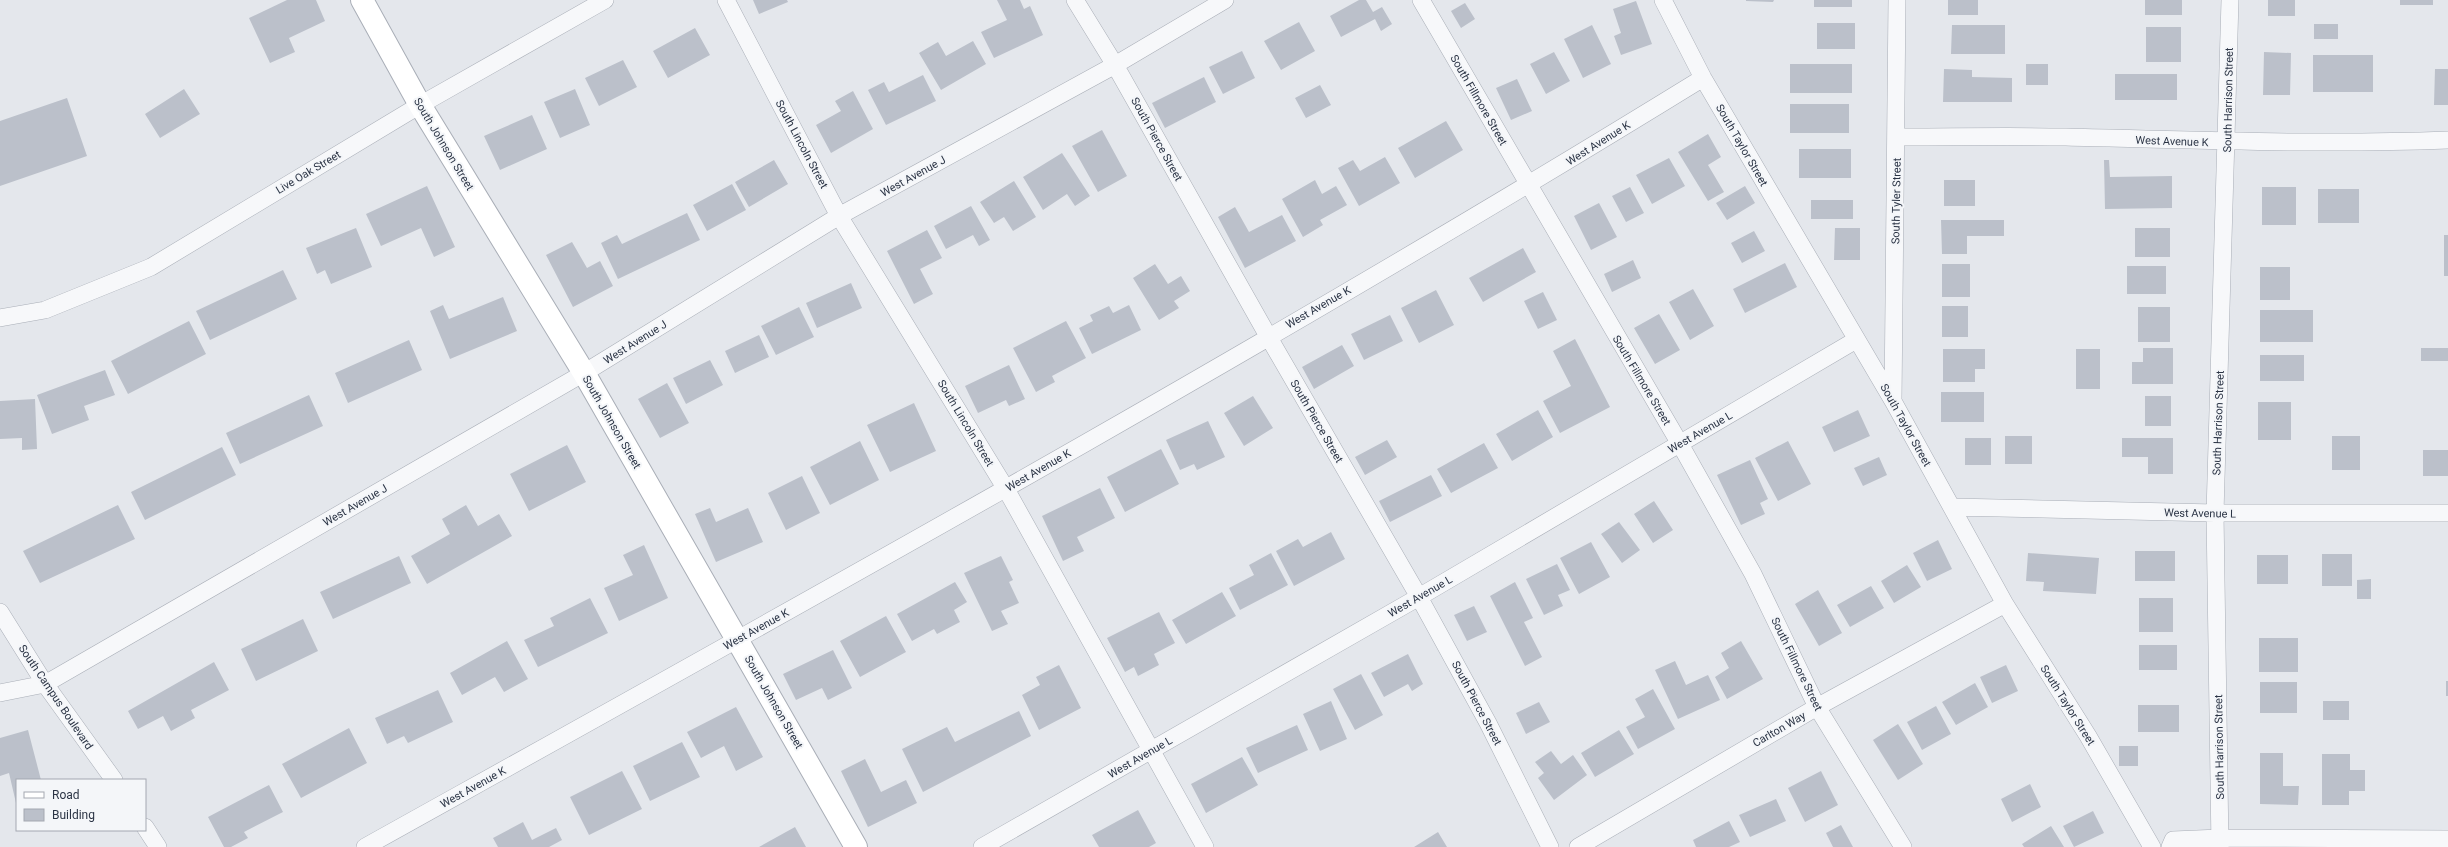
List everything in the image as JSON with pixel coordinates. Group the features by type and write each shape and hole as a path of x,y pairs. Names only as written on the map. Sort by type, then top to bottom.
{"street":[{"name":"South Johnson Street","path":"362,0 420,105 584,374 856,847"},
{"name":"Live Oak Street","path":"0,318 45,310 151,267 420,105 605,0"},
{"name":"South Lincoln Street","path":"726,0 839,216 1006,489 1150,751 1205,847"},
{"name":"South Pierce Street","path":"1074,0 1115,65 1268,336 1419,597 1488,723 1550,847"},
{"name":"West Avenue J","path":"0,693 45,684 584,374 839,216 1115,65 1225,0"},
{"name":"South Fillmore Street","path":"1421,0 1528,186 1680,444 1753,574 1817,707 1903,847"},
{"name":"South Taylor Street","path":"1663,0 1703,78 1893,402 2005,604 2088,736 2152,847"},
{"name":"South Tyler Street","path":"1893,402 1897,0"},
{"name":"South Harrison Street","path":"2220,843 2215,513 2230,0"},
{"name":"West Avenue K","path":"365,847 1006,489 1528,186 1703,78"},
{"name":"West Avenue K","path":"1896,137 2065,138 2227,142 2386,142 2448,140"},
{"name":"West Avenue L","path":"982,847 1419,597 1856,340"},
{"name":"West Avenue L","path":"1952,508 2215,513 2448,513"},
{"name":"Carlton Way","path":"1578,847 1817,707 2005,604"},
{"name":"South Campus Boulevard","path":"0,612 45,684 113,779"},
{"path":"146,829 156,846"},
{"path":"2170,847 2173,840 2220,843 2448,839"}],"building":[{"path":"287,0 316,0 325,21 289,38 295,52 270,63 249,18"},
{"path":"753,0 787,0 788,2 759,14"},
{"path":"997,0 1020,0 1024,9 1030,6 1043,35 994,58 981,32 1007,20"},
{"path":"1359,0 1366,0 1373,12 1382,7 1392,24 1381,31 1375,19 1341,37 1330,16"},
{"path":"1746,0 1774,0 1773,2"},
{"path":"1814,0 1852,0 1852,7 1814,7"},
{"path":"1948,0 1978,0 1978,15 1948,15"},
{"path":"2145,0 2182,0 2182,15 2145,15"},
{"path":"2268,0 2295,0 2295,16 2268,16"},
{"path":"2400,0 2433,0 2433,5 2400,5"},
{"path":"1636,1 1652,44 1621,55 1614,36 1621,33 1613,9"},
{"path":"1465,3 1475,19 1461,28 1451,11"},
{"path":"1299,22 1315,51 1281,70 1264,41"},
{"path":"1817,23 1855,23 1855,49 1817,49"},
{"path":"2314,24 2338,24 2338,39 2314,39"},
{"path":"1592,25 1611,64 1583,78 1564,39"},
{"path":"1952,25 2005,25 2005,54 1951,54"},
{"path":"2146,27 2181,27 2181,62 2146,62"},
{"path":"695,28 710,55 668,78 653,51"},
{"path":"973,41 986,64 941,90 919,53 938,42 946,56"},
{"path":"1242,51 1255,78 1223,94 1209,67"},
{"path":"1554,52 1570,81 1546,94 1530,64"},
{"path":"2264,52 2291,53 2290,95 2263,95"},
{"path":"2313,55 2373,55 2373,92 2313,92"},
{"path":"623,60 637,87 599,106 585,78"},
{"path":"1790,64 1852,64 1852,93 1790,93"},
{"path":"2026,64 2048,64 2048,85 2026,85"},
{"path":"1944,69 1972,70 1972,77 2012,78 2012,102 1943,102"},
{"path":"2435,69 2448,69 2448,105 2434,105"},
{"path":"2115,74 2177,74 2177,100 2115,100"},
{"path":"923,75 936,101 886,125 868,90 884,82 889,92"},
{"path":"1204,77 1216,102 1165,128 1152,103"},
{"path":"1517,79 1532,111 1511,120 1496,88"},
{"path":"1320,85 1331,105 1306,118 1295,98"},
{"path":"184,89 200,114 160,138 145,114"},
{"path":"575,89 590,125 560,138 544,102"},
{"path":"853,91 873,129 831,153 816,125 841,111 835,101"},
{"path":"67,98 87,156 0,186 0,121"},
{"path":"1790,104 1849,104 1849,133 1790,133"},
{"path":"532,115 547,149 500,170 484,136"},
{"path":"1446,121 1463,150 1415,178 1398,148"},
{"path":"1102,130 1127,176 1098,192 1072,146"},
{"path":"1708,134 1721,157 1708,165 1724,192 1708,201 1678,152"},
{"path":"1799,149 1851,149 1851,178 1799,178"},
{"path":"1062,153 1090,196 1075,206 1067,194 1043,210 1023,177"},
{"path":"1385,157 1400,183 1359,206 1338,168 1353,160 1360,171"},
{"path":"1669,158 1685,186 1652,204 1636,175"},
{"path":"774,160 788,184 749,207 735,182"},
{"path":"2104,160 2109,160 2110,177 2172,176 2172,208 2105,209"},
{"path":"1315,180 1322,194 1336,186 1347,205 1320,220 1323,225 1303,237 1282,199"},
{"path":"1944,180 1975,180 1975,206 1944,206"},
{"path":"1014,181 1036,217 1013,231 1004,217 994,223 980,202"},
{"path":"732,184 746,210 707,231 693,205"},
{"path":"427,186 455,247 434,257 421,228 381,246 366,214"},
{"path":"1745,186 1755,203 1727,220 1716,203"},
{"path":"1630,187 1644,213 1626,222 1612,196"},
{"path":"2262,187 2296,187 2296,225 2262,225"},
{"path":"2318,189 2359,189 2359,223 2318,223"},
{"path":"1811,200 1853,200 1853,219 1811,219"},
{"path":"1599,203 1617,237 1591,250 1574,216"},
{"path":"971,206 990,240 979,246 973,235 946,249 934,226"},
{"path":"1235,207 1249,232 1282,215 1296,241 1245,268 1218,217"},
{"path":"687,213 700,240 618,279 601,243 617,235 622,244"},
{"path":"1941,220 2004,220 2004,236 1967,236 1967,254 1942,254"},
{"path":"356,228 372,267 331,284 325,270 317,274 306,248"},
{"path":"1835,228 1860,228 1860,260 1834,260"},
{"path":"2135,228 2170,228 2170,257 2135,257"},
{"path":"927,230 942,258 920,269 933,294 914,304 887,251"},
{"path":"1754,231 1765,251 1742,263 1731,243"},
{"path":"2444,235 2448,235 2448,276 2444,276"},
{"path":"572,242 587,268 600,261 613,286 573,307 546,255"},
{"path":"1523,248 1536,272 1483,302 1469,278"},
{"path":"1633,260 1641,278 1612,292 1604,274"},
{"path":"1785,263 1797,287 1745,313 1733,289"},
{"path":"1155,264 1168,284 1181,276 1190,291 1174,301 1179,308 1159,320 1133,278"},
{"path":"1942,264 1970,264 1970,297 1942,297"},
{"path":"2127,266 2166,266 2166,294 2127,294"},
{"path":"2260,267 2290,267 2290,300 2260,300"},
{"path":"283,270 297,299 210,340 196,311"},
{"path":"851,283 862,308 817,328 806,303"},
{"path":"1693,289 1714,326 1690,340 1669,302"},
{"path":"1436,290 1454,325 1419,343 1401,308"},
{"path":"1543,292 1557,320 1538,329 1524,301"},
{"path":"503,297 517,331 450,359 430,311 443,305 449,319"},
{"path":"1129,305 1141,330 1092,354 1079,328 1093,321 1090,315 1109,306 1113,313"},
{"path":"1942,306 1968,306 1968,337 1942,337"},
{"path":"799,307 814,337 776,355 761,326"},
{"path":"2138,307 2170,307 2170,342 2138,342"},
{"path":"2260,310 2313,310 2313,342 2260,342"},
{"path":"1659,314 1680,350 1655,364 1634,328"},
{"path":"1390,315 1403,341 1364,360 1351,334"},
{"path":"189,321 206,354 128,394 111,361"},
{"path":"1066,321 1086,358 1052,376 1055,382 1036,392 1013,348"},
{"path":"759,335 769,357 735,373 725,351"},
{"path":"1575,339 1610,407 1560,433 1543,401 1571,386 1553,351"},
{"path":"409,340 422,370 348,403 335,373"},
{"path":"1342,345 1354,366 1314,389 1302,367"},
{"path":"2143,348 2173,348 2173,384 2132,384 2132,362 2143,362"},
{"path":"2421,348 2448,348 2448,361 2421,361"},
{"path":"1943,349 1985,349 1985,369 1975,369 1975,382 1943,382"},
{"path":"2076,349 2100,349 2100,389 2076,389"},
{"path":"2260,355 2304,355 2304,381 2260,381"},
{"path":"710,360 723,385 686,404 673,378"},
{"path":"1009,365 1025,399 1009,406 1006,400 978,413 965,386"},
{"path":"105,370 115,395 84,406 89,420 52,434 37,395"},
{"path":"667,383 689,423 660,438 638,399"},
{"path":"1941,392 1984,392 1984,422 1941,422"},
{"path":"309,395 323,426 240,464 226,433"},
{"path":"1253,396 1273,428 1244,446 1224,413"},
{"path":"2145,396 2171,396 2171,426 2145,426"},
{"path":"35,399 37,449 22,450 22,438 0,439 0,401"},
{"path":"2258,402 2291,402 2291,440 2258,440"},
{"path":"914,403 936,451 890,472 867,425"},
{"path":"1538,410 1553,437 1512,461 1496,434"},
{"path":"1858,410 1870,436 1834,452 1822,427"},
{"path":"1208,421 1225,457 1197,470 1194,464 1180,470 1166,440"},
{"path":"2005,436 2032,436 2032,464 2005,464"},
{"path":"2332,436 2360,436 2360,470 2332,470"},
{"path":"1965,438 1991,438 1991,465 1965,465"},
{"path":"2122,438 2173,438 2173,474 2148,474 2148,457 2122,457"},
{"path":"1387,440 1397,457 1365,475 1355,457"},
{"path":"860,441 879,480 830,505 810,467"},
{"path":"1788,441 1811,484 1778,501 1755,458"},
{"path":"1484,443 1498,468 1451,493 1437,469"},
{"path":"567,445 586,482 529,511 510,474"},
{"path":"222,447 236,475 145,520 131,492"},
{"path":"1161,449 1179,484 1125,512 1107,477"},
{"path":"2423,450 2448,450 2448,476 2423,476"},
{"path":"1879,457 1887,475 1863,486 1854,468"},
{"path":"1750,460 1768,499 1760,503 1765,514 1741,525 1717,475"},
{"path":"1431,475 1442,496 1390,522 1379,501"},
{"path":"802,476 820,513 786,530 768,493"},
{"path":"1100,488 1115,518 1077,537 1084,551 1063,561 1042,516"},
{"path":"1654,501 1673,530 1653,543 1634,514"},
{"path":"118,505 135,539 40,583 23,551"},
{"path":"466,505 478,526 499,514 512,536 427,584 411,556 450,534 442,519"},
{"path":"710,508 716,522 748,508 763,542 716,562 695,514"},
{"path":"1619,522 1640,550 1622,563 1601,534"},
{"path":"1331,532 1345,559 1294,586 1276,551 1298,539 1303,547"},
{"path":"1938,540 1952,569 1927,581 1913,553"},
{"path":"1591,542 1610,577 1579,594 1560,558"},
{"path":"644,545 668,598 619,621 604,588 633,575 623,555"},
{"path":"2135,551 2175,551 2175,581 2135,581"},
{"path":"1271,553 1288,585 1240,610 1229,588 1254,575 1249,565"},
{"path":"2028,553 2099,558 2096,594 2043,591 2044,582 2026,581"},
{"path":"2322,554 2352,554 2352,586 2322,586"},
{"path":"2257,555 2288,555 2288,584 2257,584"},
{"path":"399,556 411,583 333,619 320,592"},
{"path":"1001,556 1013,580 1009,582 1019,603 1001,611 1008,624 992,631 964,573"},
{"path":"1557,564 1570,590 1558,595 1563,606 1544,615 1526,579"},
{"path":"1907,565 1921,587 1894,603 1881,581"},
{"path":"2371,579 2371,599 2357,599 2357,580"},
{"path":"955,582 967,602 954,610 960,622 937,634 934,629 912,641 897,614"},
{"path":"1515,582 1533,618 1524,622 1542,657 1525,666 1490,596"},
{"path":"1871,586 1884,608 1850,627 1837,605"},
{"path":"1818,590 1842,633 1819,646 1795,604"},
{"path":"1222,592 1236,616 1186,644 1172,620"},
{"path":"590,598 608,633 538,667 524,640 554,626 550,618"},
{"path":"2139,598 2173,598 2173,632 2139,632"},
{"path":"1474,606 1487,632 1467,641 1454,615"},
{"path":"1159,612 1175,643 1154,654 1159,665 1138,676 1134,667 1125,672 1107,638"},
{"path":"886,616 906,652 860,677 840,641"},
{"path":"303,619 318,651 256,681 241,649"},
{"path":"2259,638 2298,638 2298,672 2259,672"},
{"path":"507,641 528,679 504,692 495,677 462,695 450,673"},
{"path":"1741,641 1763,679 1727,699 1715,677 1729,668 1721,653"},
{"path":"2139,645 2177,645 2177,670 2139,670"},
{"path":"833,650 852,688 828,700 822,688 796,700 783,674"},
{"path":"1408,654 1423,684 1412,691 1408,684 1384,697 1371,673"},
{"path":"1675,661 1686,685 1708,675 1720,700 1678,719 1655,670"},
{"path":"214,662 229,690 191,710 195,718 171,731 163,716 138,729 128,711"},
{"path":"1059,665 1081,708 1039,730 1022,695 1040,685 1036,677"},
{"path":"2006,665 2018,691 1992,703 1980,677"},
{"path":"1361,674 1383,715 1355,730 1333,689"},
{"path":"2446,681 2448,681 2448,696 2446,696"},
{"path":"2260,682 2297,682 2297,713 2260,713"},
{"path":"1975,683 1988,707 1956,725 1942,702"},
{"path":"1653,689 1675,729 1638,749 1626,727 1645,717 1635,699"},
{"path":"438,690 453,722 408,743 404,736 387,744 375,718"},
{"path":"1331,701 1347,739 1320,751 1303,714"},
{"path":"2323,701 2349,701 2349,720 2323,720"},
{"path":"1539,702 1550,722 1526,734 1516,713"},
{"path":"2138,705 2179,705 2179,732 2138,732"},
{"path":"1936,706 1951,734 1922,750 1907,722"},
{"path":"736,707 763,757 736,771 724,746 701,758 687,732"},
{"path":"1019,711 1031,736 923,792 902,749 947,727 955,742"},
{"path":"1898,724 1923,764 1898,780 1873,740"},
{"path":"1297,725 1308,750 1258,773 1246,748"},
{"path":"349,728 367,763 301,798 282,764"},
{"path":"28,730 41,779 16,779 16,803 9,773 0,776 0,738"},
{"path":"1619,730 1634,754 1595,777 1581,753"},
{"path":"682,742 700,777 650,801 633,766"},
{"path":"2119,746 2138,746 2138,766 2119,766"},
{"path":"1551,751 1561,764 1573,755 1587,775 1554,800 1538,778 1544,773 1535,762"},
{"path":"2260,753 2283,753 2283,786 2299,786 2298,805 2260,804"},
{"path":"2322,754 2350,754 2350,770 2365,770 2365,791 2349,791 2349,805 2322,805"},
{"path":"1242,757 1258,785 1206,813 1191,784"},
{"path":"865,759 881,792 906,780 917,803 868,827 841,771"},
{"path":"622,771 642,809 589,835 570,797"},
{"path":"1821,771 1838,805 1805,822 1788,788"},
{"path":"2030,784 2041,807 2012,822 2001,799"},
{"path":"269,785 283,812 244,832 248,838 231,847 224,847 208,817"},
{"path":"1776,799 1786,821 1750,837 1739,815"},
{"path":"1138,810 1156,843 1149,847 1099,847 1092,835"},
{"path":"2093,811 2104,833 2074,847 2063,826"},
{"path":"1729,821 1740,842 1729,847 1696,847 1693,840"},
{"path":"523,822 532,840 556,828 562,840 549,847 498,847 493,838"},
{"path":"1841,825 1853,847 1833,847 1826,833"},
{"path":"2051,826 2064,847 2024,847 2022,844"},
{"path":"795,827 806,847 759,847"},
{"path":"1438,832 1447,847 1414,847"}]}
